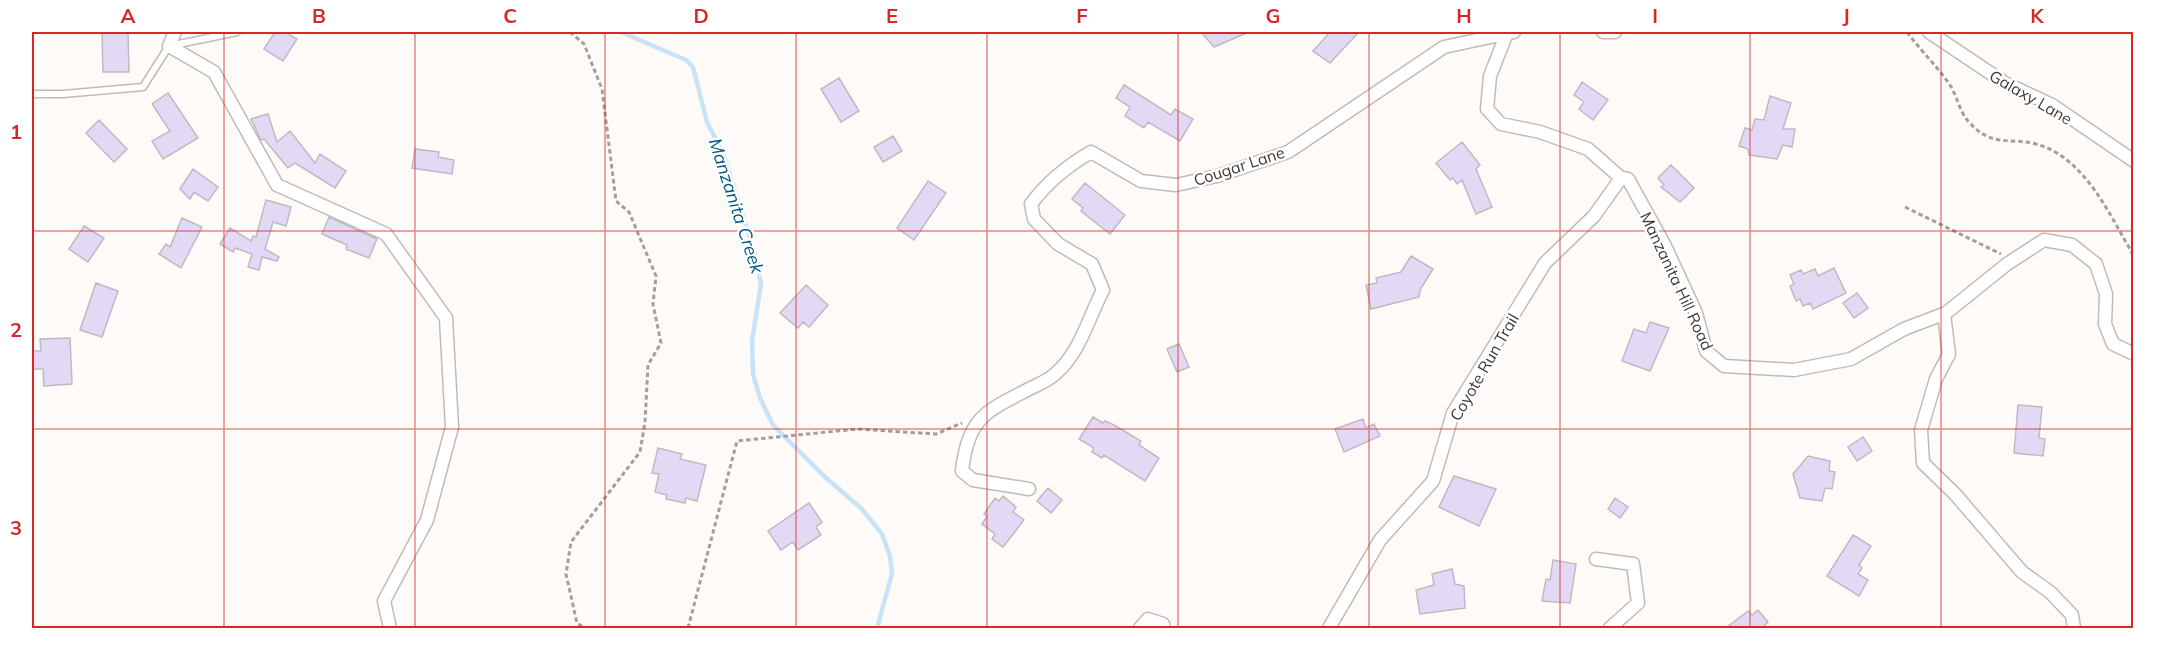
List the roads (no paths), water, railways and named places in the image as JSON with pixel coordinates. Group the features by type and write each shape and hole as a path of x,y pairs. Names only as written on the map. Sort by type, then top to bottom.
{"street":[{"path":"175,32 169,46 214,72 277,185 386,234 446,318 452,427 428,520 384,601 390,628"},
{"path":"1510,32 1490,76 1487,109 1501,124 1540,132 1588,149 1624,178"},
{"name":"Cougar Lane","path":"1029,489 974,480 962,471 965,447 984,413 1054,375 1076,352 1086,324 1103,290 1092,264 1058,244 1034,219 1031,204 1045,185 1091,152 1141,181 1176,185 1217,176 1288,152 1443,47 1510,32"},
{"path":"1603,32 1615,32"},
{"name":"Galaxy Lane","path":"1929,32 2005,83 2052,105 2133,161"},
{"name":"Manzanita Hill Road","path":"1624,178 1665,246 1696,313 1706,351 1724,366 1794,370 1851,359 1904,329 1944,314 2013,260 2044,240 2072,245 2096,264 2106,294 2105,324 2113,344 2133,354"},
{"name":"Coyote Run Trail","path":"1329,628 1380,540 1433,481 1453,413 1545,263 1594,216 1624,178"},
{"path":"1944,314 1949,354 1936,379 1921,430 1923,463 1955,494 2022,572 2050,592 2072,615 2074,628"},
{"path":"1596,559 1633,564 1638,603 1610,628"},
{"path":"1140,628 1148,619 1163,624 1164,628"}],"lane":[{"path":"32,94 63,94 142,87 169,46 237,32"}],"waterway":[{"name":"Manzanita Creek","path":"621,32 686,60 693,67 707,122 723,153 757,260 761,284 752,341 753,374 760,398 773,425 825,477 862,509 882,534 890,556 892,574 877,628"}]}
